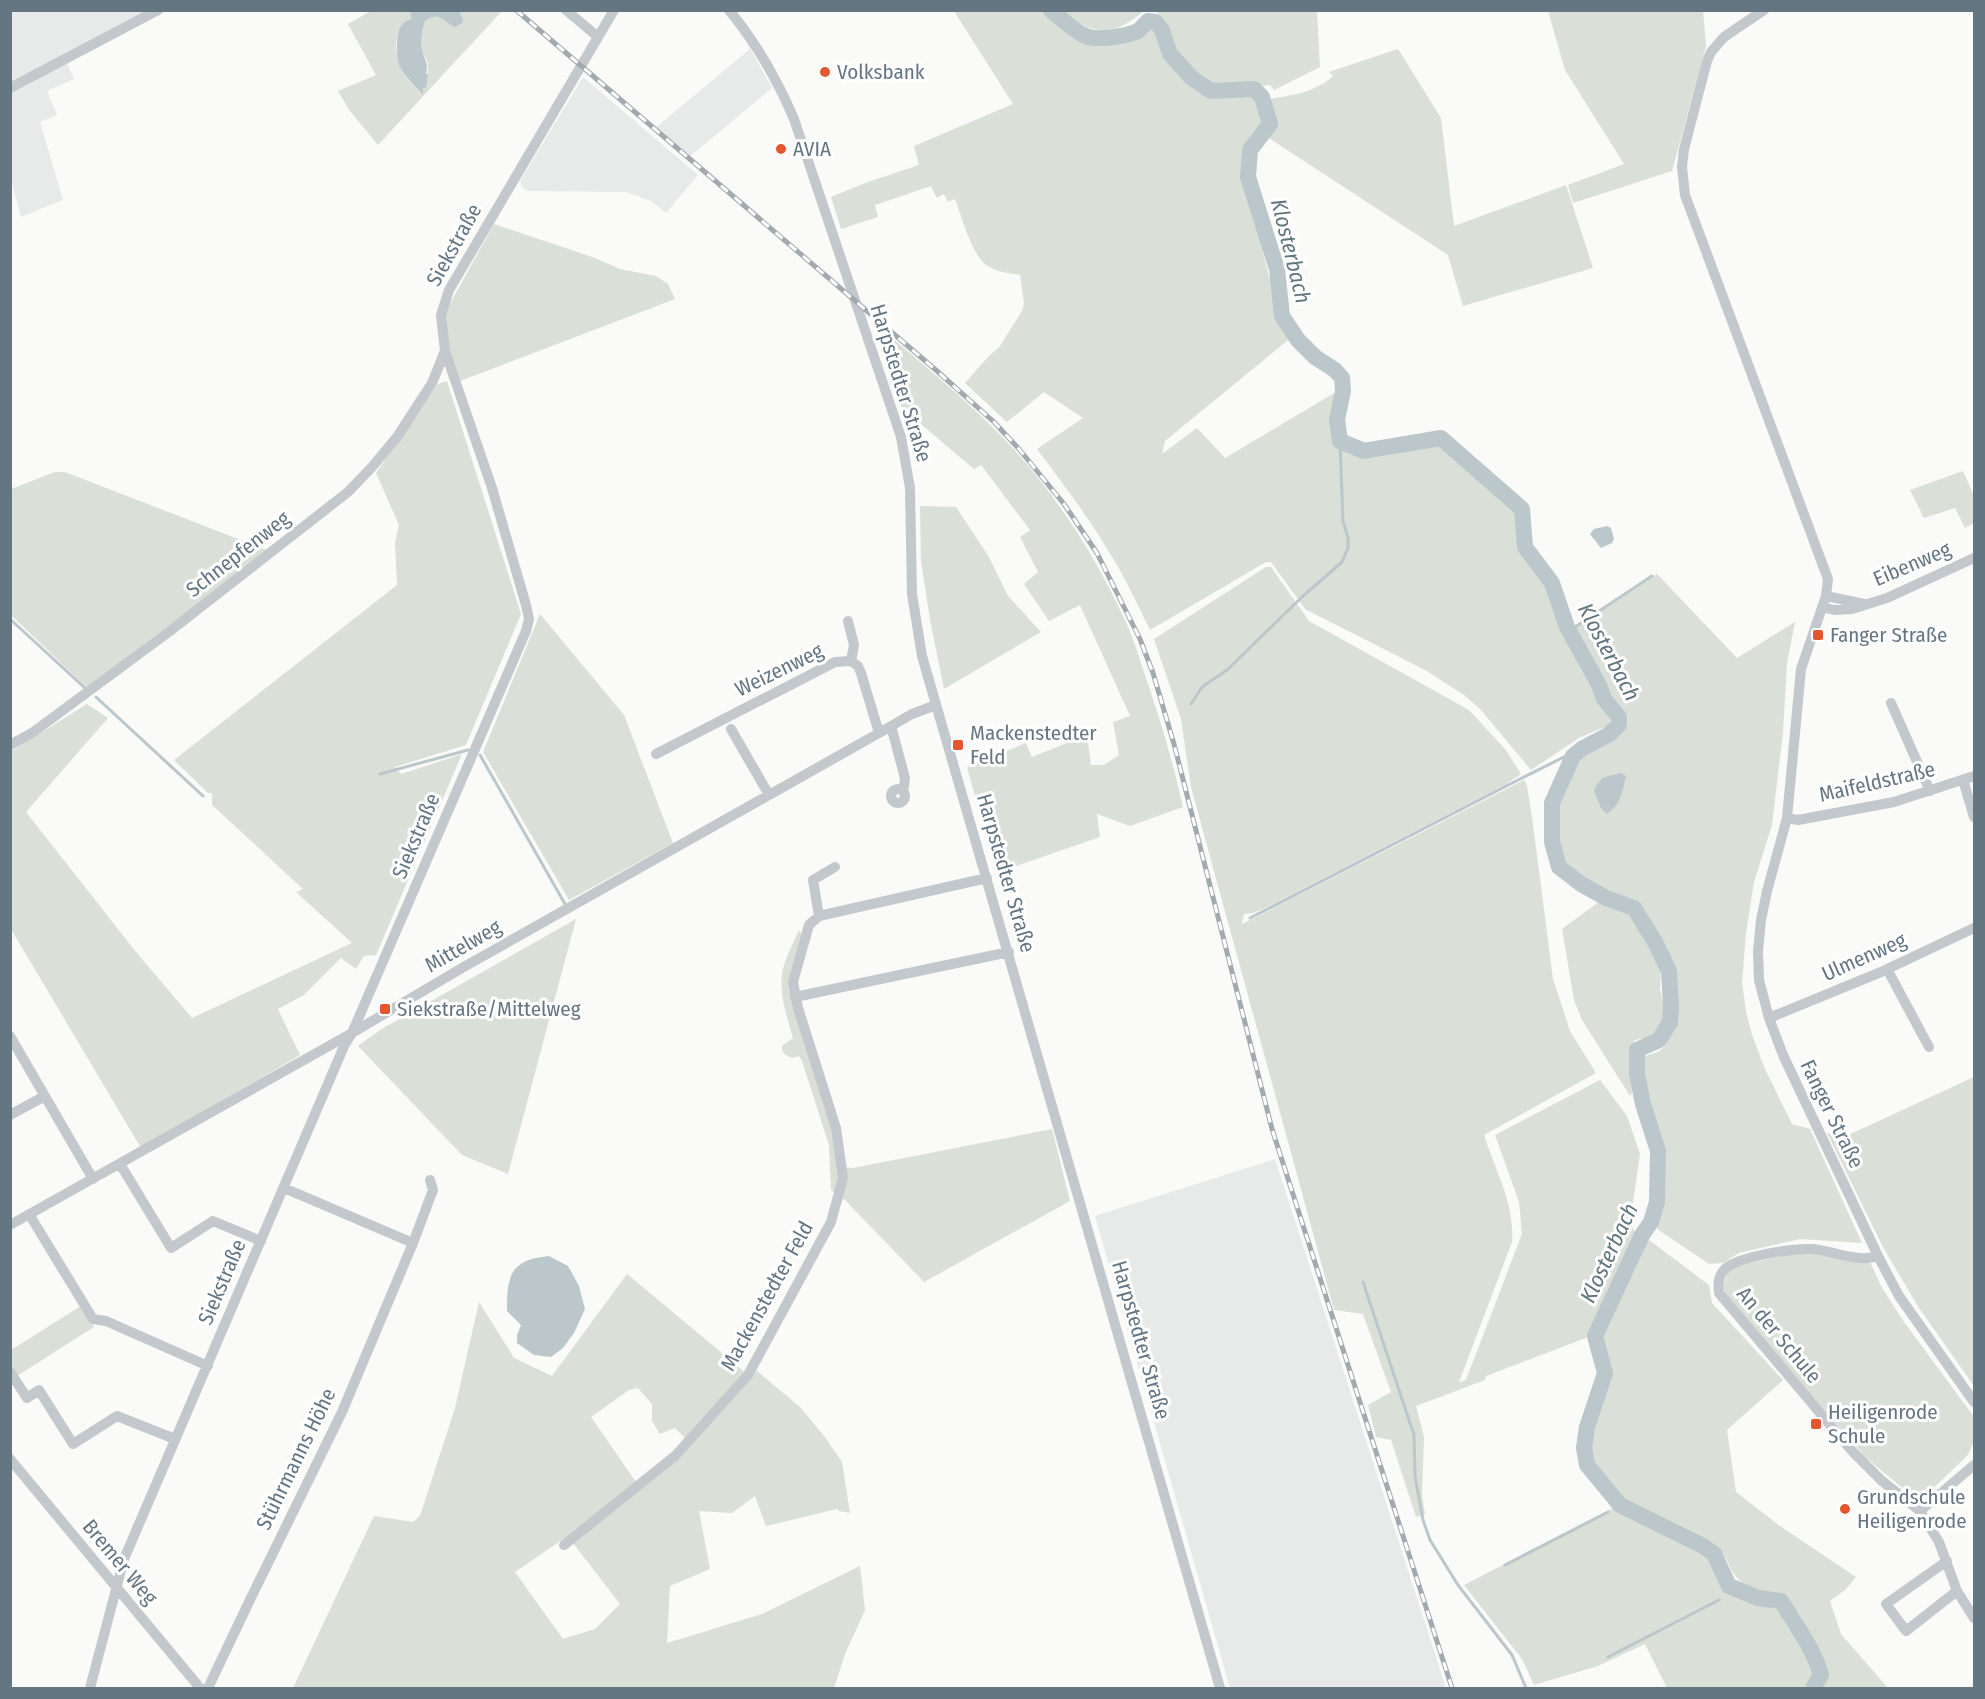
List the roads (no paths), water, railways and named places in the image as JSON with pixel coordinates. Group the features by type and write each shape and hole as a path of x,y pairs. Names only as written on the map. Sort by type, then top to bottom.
{"street":[{"path":"10,88 158,10"},
{"path":"566,10 598,37"},
{"name":"Siekstraße","path":"90,1689 124,1559 345,1044 352,1033 526,631 529,619 526,605 492,488 445,351 441,315 449,290 614,10"},
{"name":"Harpstedter Straße","path":"729,10 755,44 774,75 794,119 901,437 910,488 912,594 922,656 1220,1689"},
{"name":"Fanger Straße","path":"1764,10 1731,32 1711,52 1699,89 1684,149 1682,167 1683,186 1707,256 1826,572 1828,585 1801,669 1787,818 1767,891 1759,940 1759,980 1769,1018 1783,1055 1878,1256 1899,1296 1974,1402"},
{"name":"Schnepfenweg","path":"10,745 32,733 170,631 348,492 397,437 432,383 445,351"},
{"name":"Eibenweg","path":"1824,601 1833,610 1852,609 1887,598 1974,558"},
{"path":"848,621 854,645 851,661"},
{"name":"Weizenweg","path":"656,754 835,662 851,661 858,666 879,733"},
{"path":"1891,703 1929,791"},
{"name":"Mittelweg","path":"10,1225 912,714 936,705"},
{"path":"891,726 905,778 902,790"},
{"path":"731,729 770,795"},
{"name":"Maifeldstraße","path":"1787,818 1798,820 1894,802 1974,776"},
{"path":"1963,780 1974,817"},
{"path":"835,867 813,880 819,916 987,878"},
{"name":"Mackenstedter Feld","path":"564,1545 675,1456 748,1376 831,1222 843,1178 840,1146 795,998 793,982 809,925 819,916"},
{"name":"Ulmenweg","path":"1769,1018 1805,1005 1974,928"},
{"path":"795,998 1009,952"},
{"path":"1887,969 1929,1047"},
{"path":"10,1036 93,1179"},
{"path":"10,1115 45,1095"},
{"path":"120,1164 171,1248 213,1221 261,1241"},
{"name":"Stührmanns Höhe","path":"208,1689 342,1412 413,1243 433,1190 430,1180"},
{"path":"284,1188 413,1243"},
{"path":"29,1214 93,1319 106,1321 208,1366"},
{"name":"An der Schule","path":"1878,1256 1864,1258 1814,1249 1798,1249 1737,1262 1725,1269 1718,1281 1719,1293 1726,1305 1853,1452 1882,1481 1920,1511 1939,1542 1957,1591 1974,1618"},
{"path":"10,1372 27,1398 39,1390 73,1444 117,1416 175,1439"},
{"name":"Bremer Weg","path":"10,1459 200,1689"},
{"path":"1920,1511 1974,1466"},
{"path":"1947,1561 1886,1604 1906,1631 1957,1591"}],"waterway":[{"name":"Klosterbach","path":"1051,10 1077,31 1091,37 1127,35 1138,31 1148,21 1156,22 1162,30 1170,54 1192,78 1211,91 1254,89 1262,97 1270,124 1250,150 1248,177 1277,269 1282,316 1298,340 1342,378 1343,391 1337,420 1340,441 1364,451 1441,438 1522,509 1525,547 1552,583 1567,627 1599,685 1604,699 1619,717 1619,725 1608,735 1573,756 1552,803 1552,842 1559,867 1581,884 1606,898 1634,908 1655,942 1669,971 1671,1006 1670,1022 1659,1040 1637,1050 1637,1074 1643,1104 1658,1151 1657,1202 1651,1222 1642,1235 1595,1336 1605,1373 1587,1427 1584,1448 1587,1465 1620,1505 1703,1546 1714,1554 1729,1586 1758,1598 1781,1601 1804,1637 1818,1665 1821,1675 1813,1688"},
{"path":"1191,704 1202,687 1227,670 1302,597 1342,562 1348,548 1348,537 1343,522 1340,441"},
{"path":"1569,631 1652,576"},
{"path":"10,619 86,689"},
{"path":"96,697 203,796"},
{"path":"380,774 468,750"},
{"path":"480,755 565,904"},
{"path":"1250,918 1520,779 1564,757 1573,756"},
{"path":"1363,1282 1414,1435 1415,1476 1423,1520 1430,1540 1458,1585 1512,1655 1526,1688"},
{"name":"Klosterbach","path":"1617,1508 1620,1505"},
{"path":"1505,1565 1608,1512"},
{"path":"1608,1657 1719,1600"}],"railway":[{"path":"516,10 994,422 1064,504 1097,553 1140,639 1153,673 1174,744 1272,1129 1452,1688"}],"place":[{"name":"Volksbank","path":"825,72"},
{"name":"AVIA","path":"781,149"},
{"name":"Fanger Straße","path":"1818,635"},
{"name":"Mackenstedter Feld","path":"958,745"},
{"name":"Siekstraße/Mittelweg","path":"385,1009"},
{"name":"Heiligenrode Schule","path":"1816,1424"},
{"name":"Grundschule Heiligenrode","path":"1845,1509"}]}
